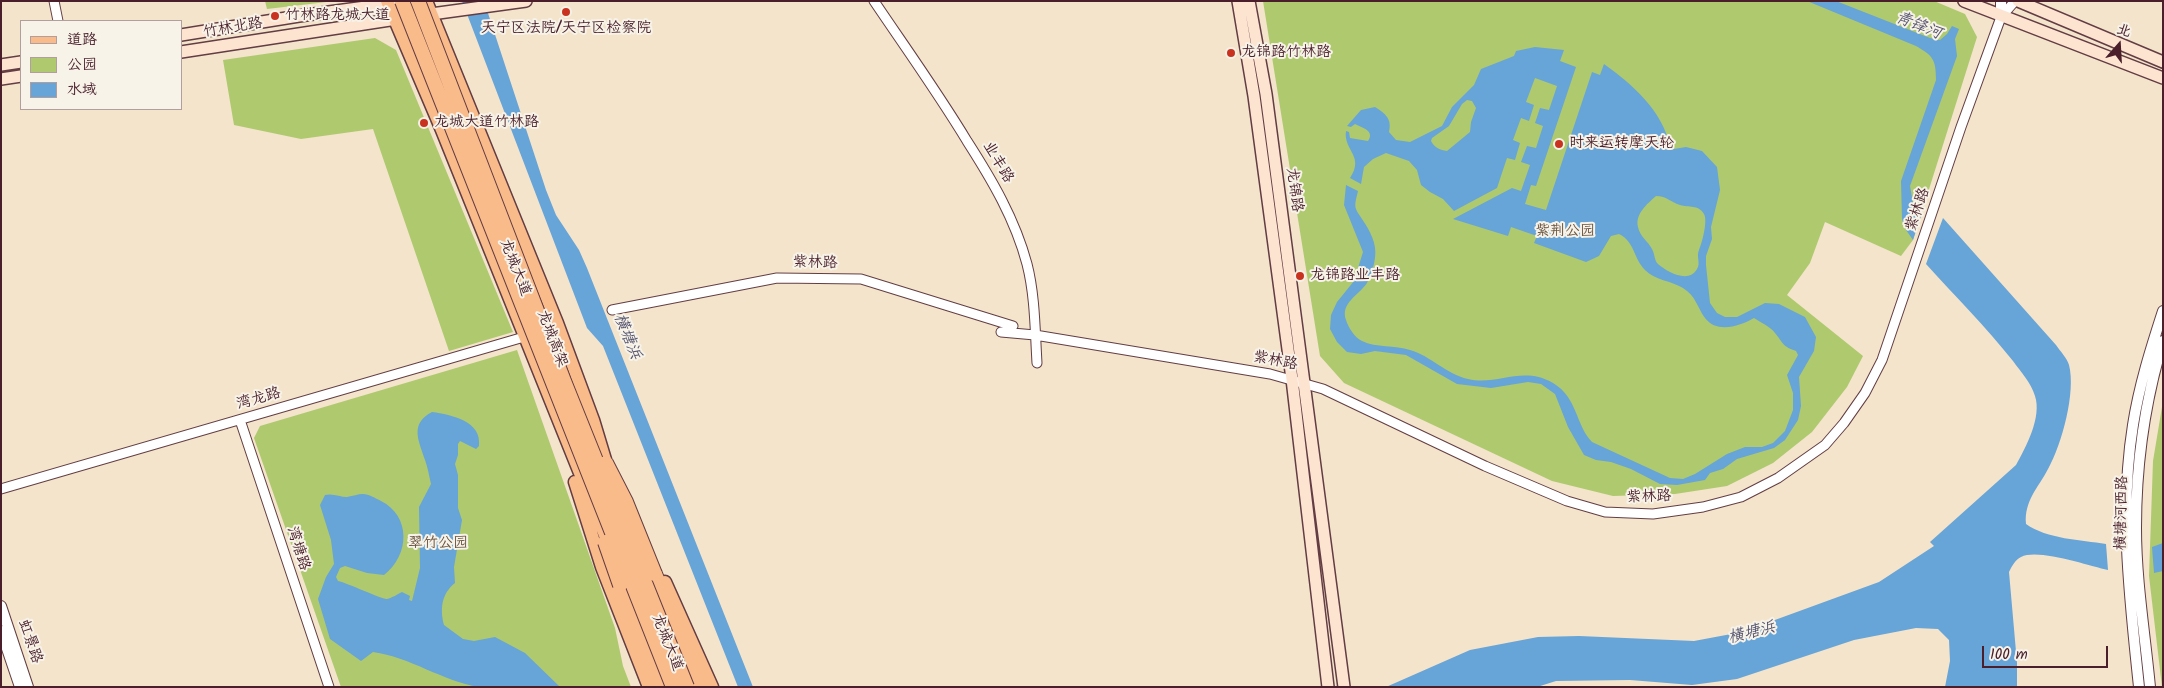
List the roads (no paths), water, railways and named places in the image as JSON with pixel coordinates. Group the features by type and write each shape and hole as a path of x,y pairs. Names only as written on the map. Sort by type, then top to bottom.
{"highway":[{"name":"龙城高架","path":"418,1 554,385 673,687"},
{"name":"龙城高架","path":"394,2 554,385 687,687"},
{"path":"554,385 620,585 661,687"},
{"path":"554,385 626,502 701,687"}],"main road":[{"name":"龙城大道","path":"426,1 557,323 593,420 618,503 695,687"},
{"name":"竹林北路","path":"182,52 526,1"},
{"path":"1964,1 2001,17 2163,78"},
{"path":"2016,1 2163,62"},
{"name":"龙城大道","path":"394,2 394,19 442,130 524,337 554,385 666,687"},
{"name":"竹林北路","path":"182,35 394,2"},
{"name":"龙锦路","path":"1238,4 1254,96 1292,379 1328,687"},
{"name":"龙锦路","path":"1250,5 1266,94 1344,687"},
{"path":"1,65 20,62"},
{"path":"1,79 20,76"},
{"path":"554,385 602,567 650,687"},
{"path":"593,420 712,687"}],"street":[{"path":"54,1 58,20"},
{"name":"业丰路","path":"874,1 951,115 994,184 1016,227 1028,266 1037,363"},
{"path":"2001,1 2001,17"},
{"name":"紫林路","path":"1001,332 1035,335 1305,382 1485,466 1567,501 1604,512 1653,514 1703,507 1741,497 1778,478 1825,445 1866,393 1882,360 1961,127 2001,17 2016,1"},
{"name":"紫林路","path":"612,310 777,278 861,279 1013,326"},
{"name":"横塘河西路","path":"2150,687 2139,577 2132,550 2126,497 2133,425 2147,363 2163,311"},
{"name":"湾龙路","path":"1,489 524,337"},
{"name":"横塘河西路","path":"2132,550 2144,428 2156,366 2163,341"},
{"name":"湾塘路","path":"240,420 329,687"},
{"path":"2132,550 2128,574 2139,687"},
{"name":"虹景路","path":"1,606 28,687"},
{"name":"虹景路","path":"1,631 20,687"}],"water":[{"path":"462,1 484,1 546,190 556,215 579,250 587,268 753,687 738,687 603,346 587,328"},
{"path":"1807,1 1836,1 1930,38 1940,40 1952,26 1959,29 1955,39 1957,56 1910,186 1913,203 1922,213 1913,240 1906,230 1902,219 1901,181 1936,80 1934,63 1930,56 1916,46"},
{"path":"1535,47 1564,50 1560,61 1576,67 1536,186 1531,185 1525,204 1546,210 1592,72 1600,75 1604,64 1645,99 1660,121 1670,146 1674,149 1686,147 1702,151 1717,167 1720,190 1711,227 1712,239 1706,256 1710,303 1717,313 1725,317 1737,317 1765,303 1779,304 1805,317 1816,337 1814,351 1799,377 1801,406 1798,420 1785,440 1774,448 1737,459 1723,469 1710,473 1705,480 1677,485 1660,484 1631,469 1584,455 1568,427 1555,394 1541,384 1528,382 1491,388 1457,384 1406,355 1375,351 1361,354 1347,352 1337,342 1330,329 1331,315 1337,302 1354,281 1363,252 1344,205 1346,185 1358,191 1355,202 1356,209 1370,233 1375,247 1375,261 1367,283 1348,304 1345,314 1350,329 1362,341 1373,345 1410,350 1425,356 1460,377 1468,379 1490,380 1520,376 1542,378 1553,383 1567,396 1586,435 1592,442 1670,478 1683,479 1695,474 1727,454 1745,447 1762,447 1773,443 1785,431 1793,410 1793,393 1787,375 1798,355 1796,351 1788,348 1765,325 1754,318 1742,324 1729,327 1716,326 1710,323 1705,318 1694,298 1687,291 1653,276 1645,270 1628,241 1619,234 1611,236 1599,256 1586,262 1534,243 1537,236 1511,227 1508,236 1453,219 1512,188 1521,191 1530,165 1521,162 1527,146 1536,148 1543,126 1535,123 1540,108 1549,110 1557,86 1535,78 1526,102 1534,105 1529,121 1521,118 1513,140 1520,143 1515,160 1507,158 1497,188 1454,211 1443,199 1421,185 1417,170 1409,161 1386,153 1373,159 1364,167 1361,184 1350,178 1354,170 1355,158 1347,143 1346,131 1349,132 1350,138 1368,141 1370,138 1369,132 1364,128 1355,124 1351,127 1347,126 1361,110 1375,107 1389,120 1389,132 1396,140 1410,142 1442,126 1452,107 1474,85 1481,69 1514,56 1516,51","holes":["1467,100 1472,101 1476,108 1470,132 1447,151 1438,148 1431,141 1432,138 1449,126 1462,104","1656,196 1663,197 1680,205 1699,209 1704,214 1705,227 1698,253 1698,267 1689,276 1672,273 1658,264 1652,249 1639,230 1638,218"]},
{"name":"横塘浜","path":"1943,218 2056,345 2069,365 2071,389 2063,432 2048,469 2029,502 2026,524 2054,536 2106,544 2108,570 2051,556 2039,555 2021,557 2013,565 2009,572 2017,663 2017,687 1945,687 1950,661 1949,640 1938,629 1916,628 1854,640 1737,679 1692,685 1630,680 1556,681 1537,687 1386,687 1470,650 1538,637 1579,636 1694,641 1742,632 1879,582 1934,546 1930,542 2016,465 2032,432 2037,404 2031,387 2013,361 1926,264"},
{"path":"432,412 456,417 464,421 471,425 479,437 479,446 476,449 460,441 458,444 458,455 455,464 458,475 458,508 462,520 454,567 455,583 450,587 443,602 442,614 444,625 463,639 474,641 495,637 525,653 560,687 479,687 452,680 387,655 373,652 361,661 330,639 318,599 326,577 334,564 331,540 320,505 325,495 331,494 347,497 363,494 374,497 391,508 398,516 403,536 399,557 393,567 384,575 367,573 345,566 340,568 336,577 338,581 384,599 391,598 402,592 410,596 409,600 412,601 420,568 419,507 431,484 419,440 418,427 420,422"},
{"path":"2163,543 2163,571 2154,573 2152,547"}],"place":[{"name":"天宁区法院/天宁区检察院","path":"566,12"},
{"name":"竹林路龙城大道","path":"275,16"},
{"name":"龙锦路竹林路","path":"1231,53"},
{"name":"龙城大道竹林路","path":"424,123"},
{"name":"时来运转摩天轮","path":"1559,144"},
{"name":"龙锦路业丰路","path":"1300,276"}],"water label":[{"name":"青锋河","path":"1918,27"}],"park label":[{"name":"紫荆公园","path":"1565,232"},
{"name":"翠竹公园","path":"438,544"}]}
